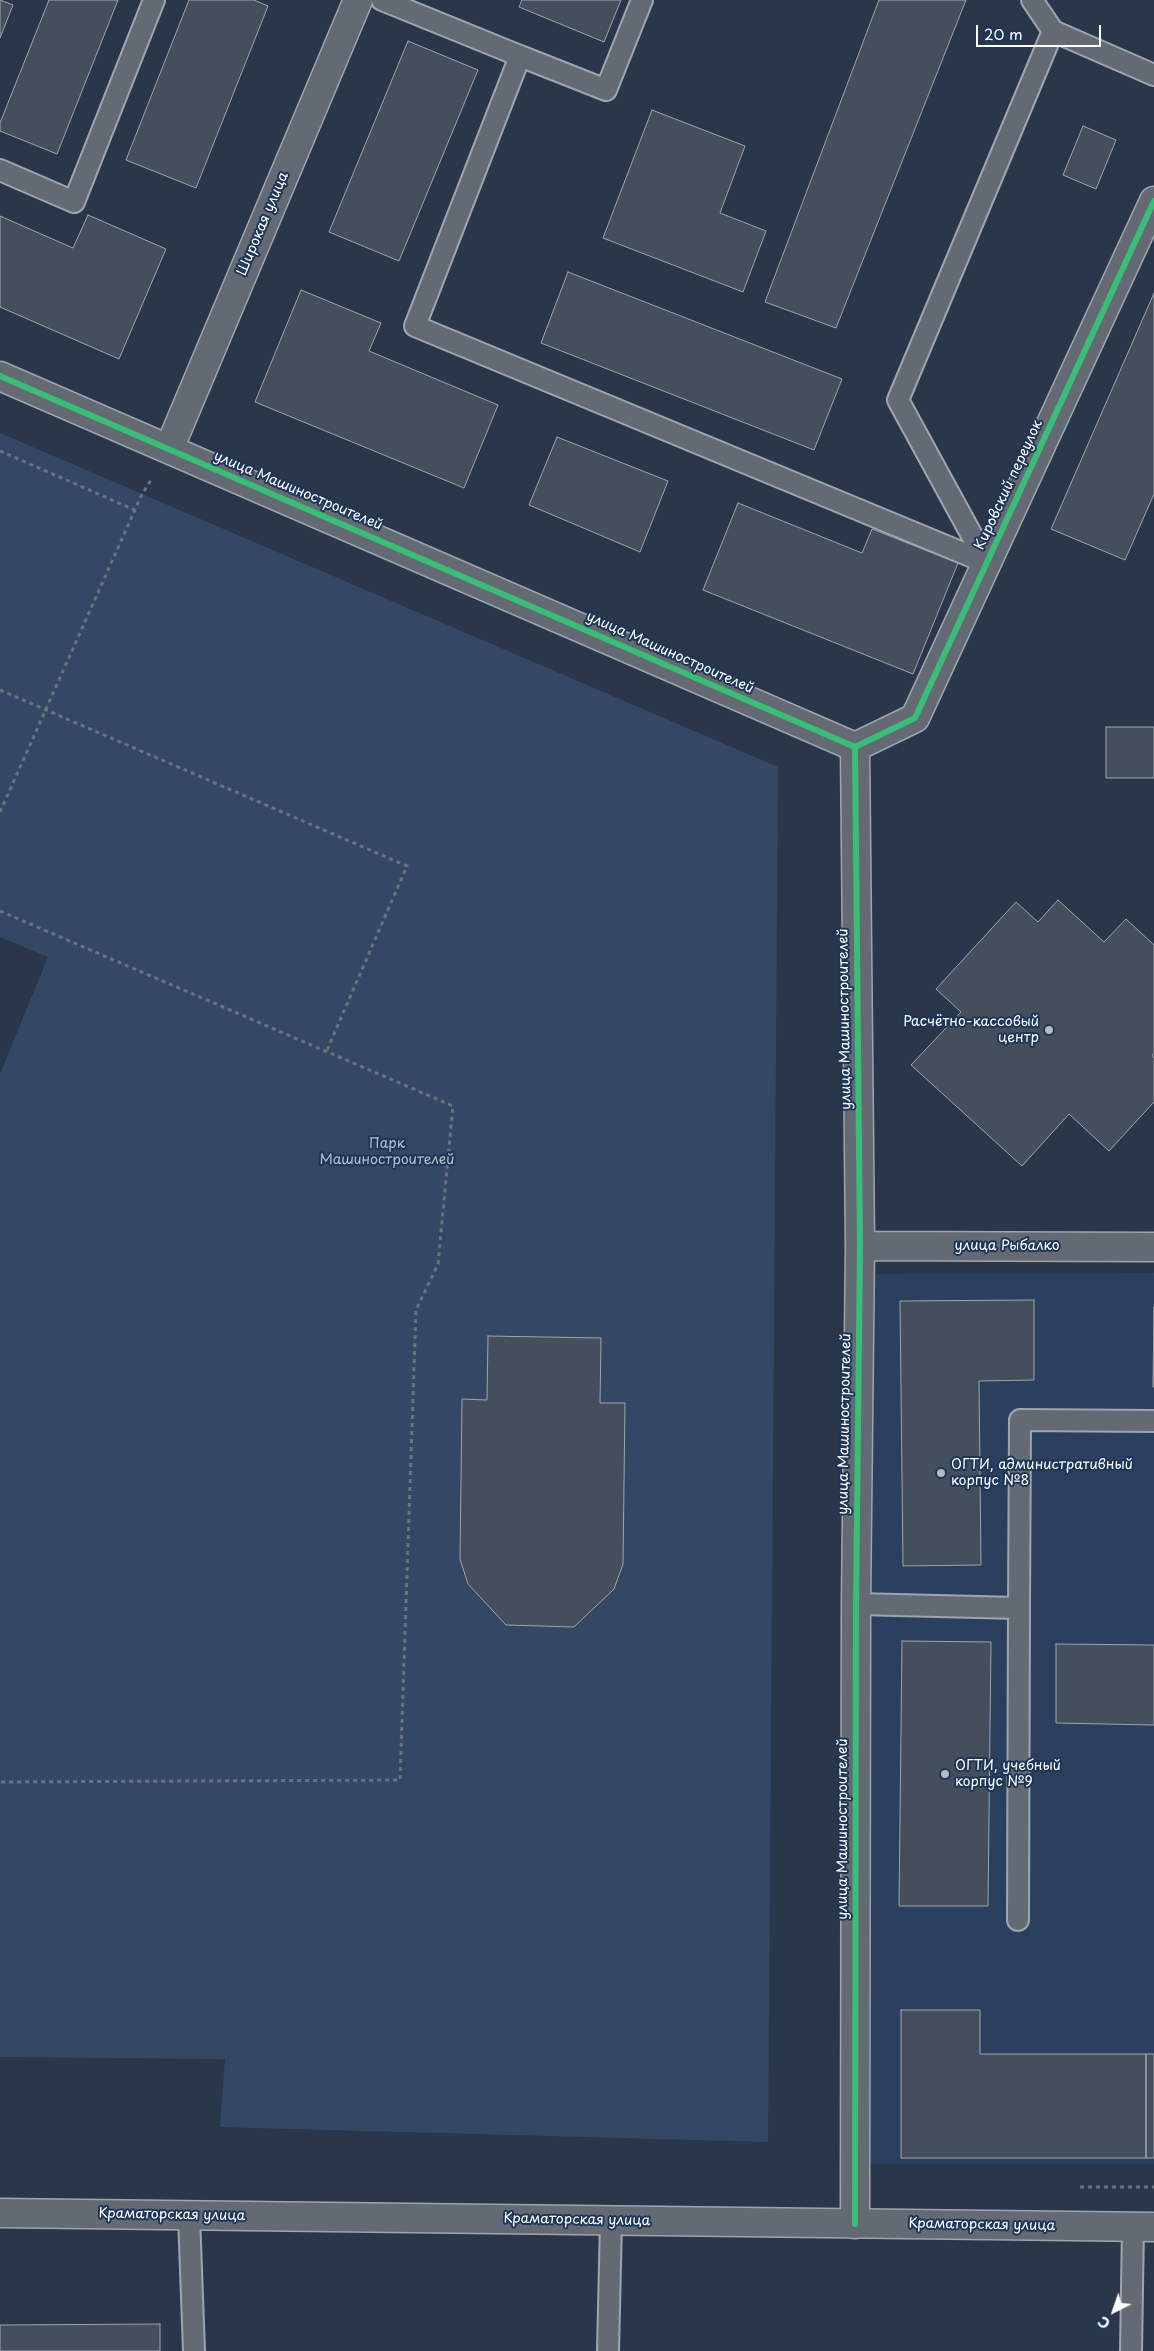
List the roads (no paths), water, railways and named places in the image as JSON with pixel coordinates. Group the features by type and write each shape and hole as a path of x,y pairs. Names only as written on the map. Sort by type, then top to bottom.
{"street":[{"name":"Широкая улица","path":"169,449 358,0"},
{"name":"Кировский переулок","path":"855,747 916,718 1154,201"},
{"name":"улица Машиностроителей","path":"0,376 855,747 860,1246 856,1604 855,2224"},
{"name":"улица Рыбалко","path":"860,1246 1154,1247"},
{"name":"Краматорская улица","path":"0,2213 1144,2227"}],"lane":[{"path":"0,170 74,202 154,0"},
{"path":"382,0 606,90 642,0"},
{"path":"1032,0 1053,32 1154,76"},
{"path":"987,563 898,400 1053,32"},
{"path":"520,56 415,326 987,563"},
{"path":"1018,1920 1020,1420 1154,1421"},
{"path":"856,1604 1019,1608"},
{"path":"189,2216 194,2351"},
{"path":"608,2351 611,2221"},
{"path":"1131,2351 1144,2227"}],"place":[{"name":"Расчётно-кассовый центр","path":"1049,1030"},
{"name":"ОГТИ, административный корпус №8","path":"941,1473"},
{"name":"ОГТИ, учебный корпус №9","path":"945,1774"}],"park label":[{"name":"Парк Машиностроителей","path":"387,1152"}]}
